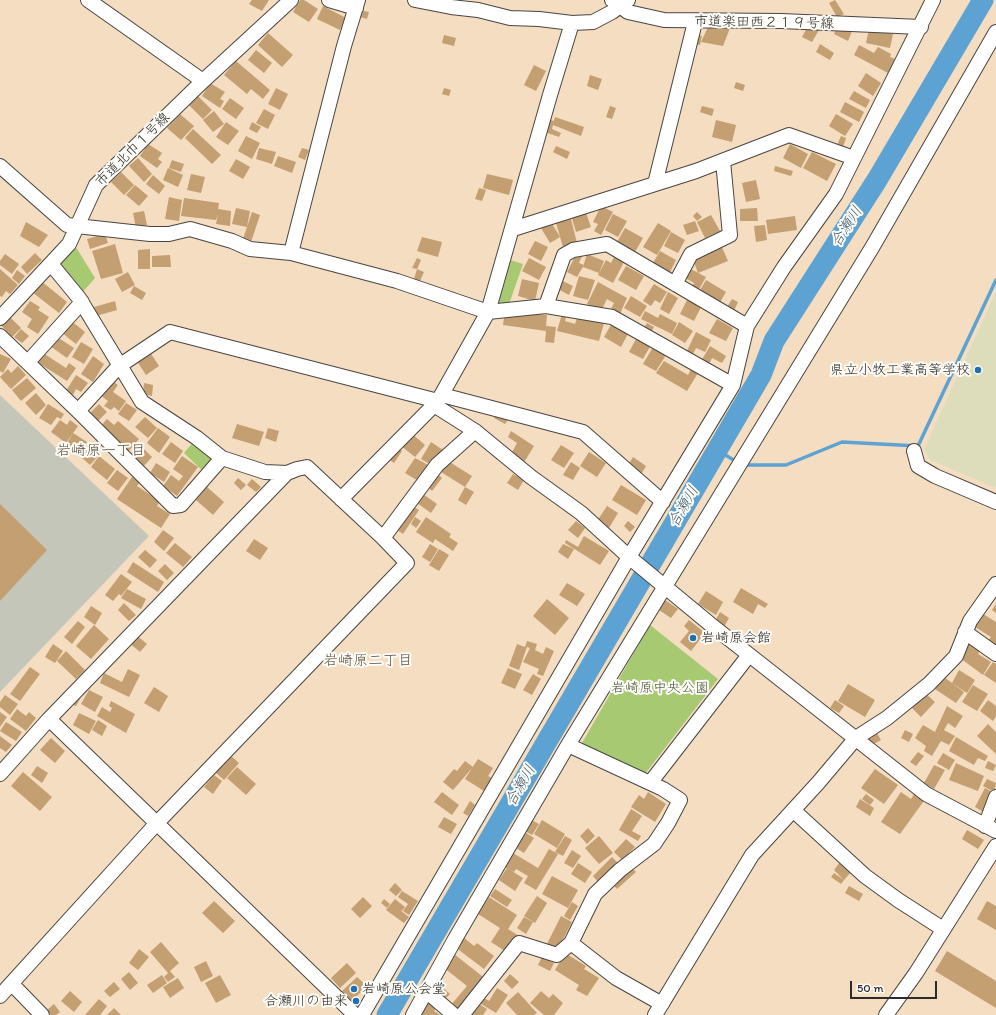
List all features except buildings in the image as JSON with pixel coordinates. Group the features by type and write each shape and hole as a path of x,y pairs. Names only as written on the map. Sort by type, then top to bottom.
{"street":[{"path":"88,0 203,81"},
{"name":"市道北巾１号線","path":"0,318 69,244 96,185 203,81 290,0"},
{"path":"291,253 344,46 357,4 329,0"},
{"path":"415,0 451,8 478,10 510,18 539,19 572,23 594,22 608,15 620,2"},
{"path":"362,1015 632,560 663,502 733,385 747,326 784,267 836,194 921,27 933,0"},
{"name":"市道楽田西２１９号線","path":"620,2 628,12 664,20 695,22 781,21 921,27"},
{"path":"655,184 695,22"},
{"path":"341,500 438,400 488,312 572,23"},
{"path":"413,1015 568,745 873,246 996,32"},
{"path":"513,229 723,161 789,135 854,158"},
{"path":"675,284 691,254 730,235 723,161"},
{"path":"0,166 67,225 150,234 168,234 190,229 232,241 250,249 291,253 397,281 488,312 546,306 612,318 733,385"},
{"path":"546,306 564,255 580,249 607,244 747,326"},
{"path":"0,996 156,824 407,563 383,538 307,467 287,473 265,472 222,458 196,438 142,402 119,366 82,302 51,264"},
{"path":"28,362 82,302"},
{"path":"78,411 119,366 170,332 438,400 583,432 663,502"},
{"path":"0,336 173,506 181,505 222,458"},
{"path":"438,400 531,477 581,514 632,560 664,586 926,794 991,829 996,797"},
{"path":"383,538 437,465 475,431"},
{"path":"914,451 918,466 934,476 996,502"},
{"path":"0,774 49,719 287,473"},
{"path":"571,943 658,1009 752,855 856,738 887,718 929,684 956,656 970,620 996,584"},
{"path":"966,632 996,654"},
{"path":"650,783 750,655"},
{"path":"49,719 355,1015"},
{"path":"462,1015 518,943 557,955 571,943 595,894 620,870 654,844 668,823 680,800 650,783 568,745"},
{"path":"793,810 866,876 898,900 943,929"},
{"path":"886,1015 996,846"},
{"path":"12,984 42,1015"},
{"path":"426,991 454,1015"}],"shaded area":[{"name":"県立小牧工業高等学校","path":"996,292 996,488 930,460 924,449"},
{"path":"0,395 149,536 0,692"}],"green space":[{"path":"74,244 95,278 81,294 56,264"},
{"path":"507,259 523,264 508,307 492,307"},
{"path":"195,440 218,458 206,474 184,453"},
{"name":"岩崎原中央公園","path":"650,625 718,679 645,774 582,743"}],"waterway":[{"name":"合瀬川","path":"387,1015 761,375 774,341 877,180 983,0"},
{"path":"742,465 786,465 842,442 918,446 996,280"},
{"path":"717,450 737,462"}],"place":[{"name":"県立小牧工業高等学校","path":"978,370"},
{"name":"岩崎原会館","path":"693,638"},
{"name":"岩崎原公会堂","path":"354,989"},
{"name":"合瀬川の由来","path":"356,1001"}],"district":[{"name":"岩崎原一丁目","path":"101,451"},
{"name":"岩崎原二丁目","path":"368,661"}]}
